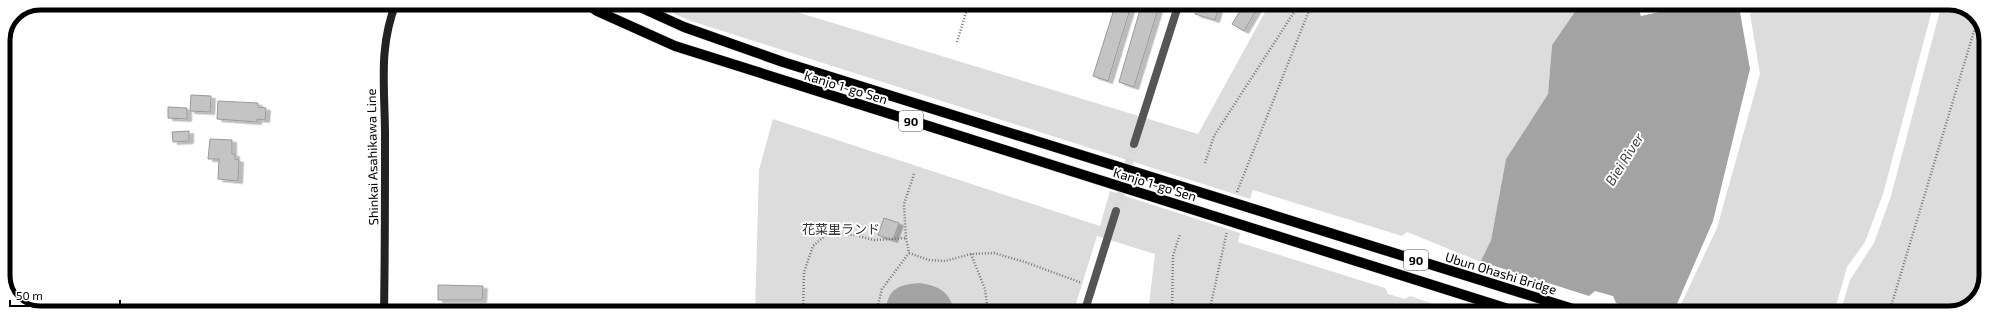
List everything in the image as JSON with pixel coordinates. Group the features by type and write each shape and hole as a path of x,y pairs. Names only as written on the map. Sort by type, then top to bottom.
{"main road":[{"name":"Shinkai Asahikawa Line","path":"384,306 385,133 382,65 389,21 393,10"},
{"name":"Kanjo 1-go Sen","path":"596,10 676,46 1499,306"},
{"name":"Kanjo 1-go Sen","path":"646,10 684,28 783,62 1247,208"},
{"name":"Ubun Ohashi Bridge","path":"1247,208 1563,306"}],"street":[{"path":"1134,144 1177,10"},
{"path":"1086,306 1116,210"}],"path":[{"path":"957,42 967,10"},
{"path":"1205,163 1214,136 1295,10"},
{"path":"1232,203 1309,10"},
{"path":"1891,306 1976,26"},
{"path":"878,306 882,289 909,253 906,238 904,204 914,174"},
{"path":"1211,306 1229,221"},
{"path":"803,306 804,272 814,246 828,233 855,235 874,240 906,238"},
{"path":"1172,306 1173,256 1180,234"},
{"path":"909,253 929,260 946,261 971,254 994,253 1013,258 1092,287"},
{"path":"971,254 985,289 987,306"}],"green space":[{"path":"666,10 790,10 1198,134 1266,10 1576,10 1552,45 1548,94 1506,159 1491,240 1481,262 1407,232 1402,236 1253,190 1250,199 691,21"},
{"path":"1752,10 1932,10 1883,194 1865,242 1847,267 1836,306 1680,306 1717,228 1760,74 1750,14"},
{"path":"1940,10 1957,11 1972,20 1977,28 1979,38 1979,280 1976,289 1969,299 1953,306 1842,306 1850,280 1874,243 1891,196"},
{"name":"花菜里ランド","path":"773,119 1100,226 1110,191 1240,233 1238,242 1385,288 1388,294 1405,299 1410,296 1439,306 1149,306 1155,254 1097,236 1075,306 755,306 759,170"}],"water":[{"name":"Biei River","path":"1576,10 1639,10 1641,16 1668,10 1741,10 1740,12 1750,69 1713,221 1676,306 1459,306 1491,240 1506,159 1548,94 1552,45"},
{"path":"920,283 939,288 947,295 953,306 887,306 891,293 895,289 906,285"}],"pier":[{"path":"1479,261 1589,296 1595,291 1613,296 1616,303 1626,306 1457,306"}],"building":[{"path":"1114,10 1130,10 1108,81 1093,76"},
{"path":"1140,10 1158,10 1134,87 1119,82"},
{"path":"1196,10 1218,10 1215,20 1195,14"},
{"path":"1241,10 1256,10 1244,31 1232,24"},
{"path":"191,95 211,96 210,112 190,111"},
{"path":"218,101 258,103 258,107 266,108 265,120 257,119 257,122 217,119"},
{"path":"168,107 187,108 187,119 168,118"},
{"path":"189,131 189,141 173,142 172,132"},
{"path":"210,139 232,140 232,154 235,154 235,159 239,160 238,181 218,179 219,159 208,159"},
{"path":"884,218 899,223 893,240 878,235"},
{"path":"438,285 483,286 482,300 438,300"}],"tunnel":[{"path":"1116,211 1134,144"}]}
